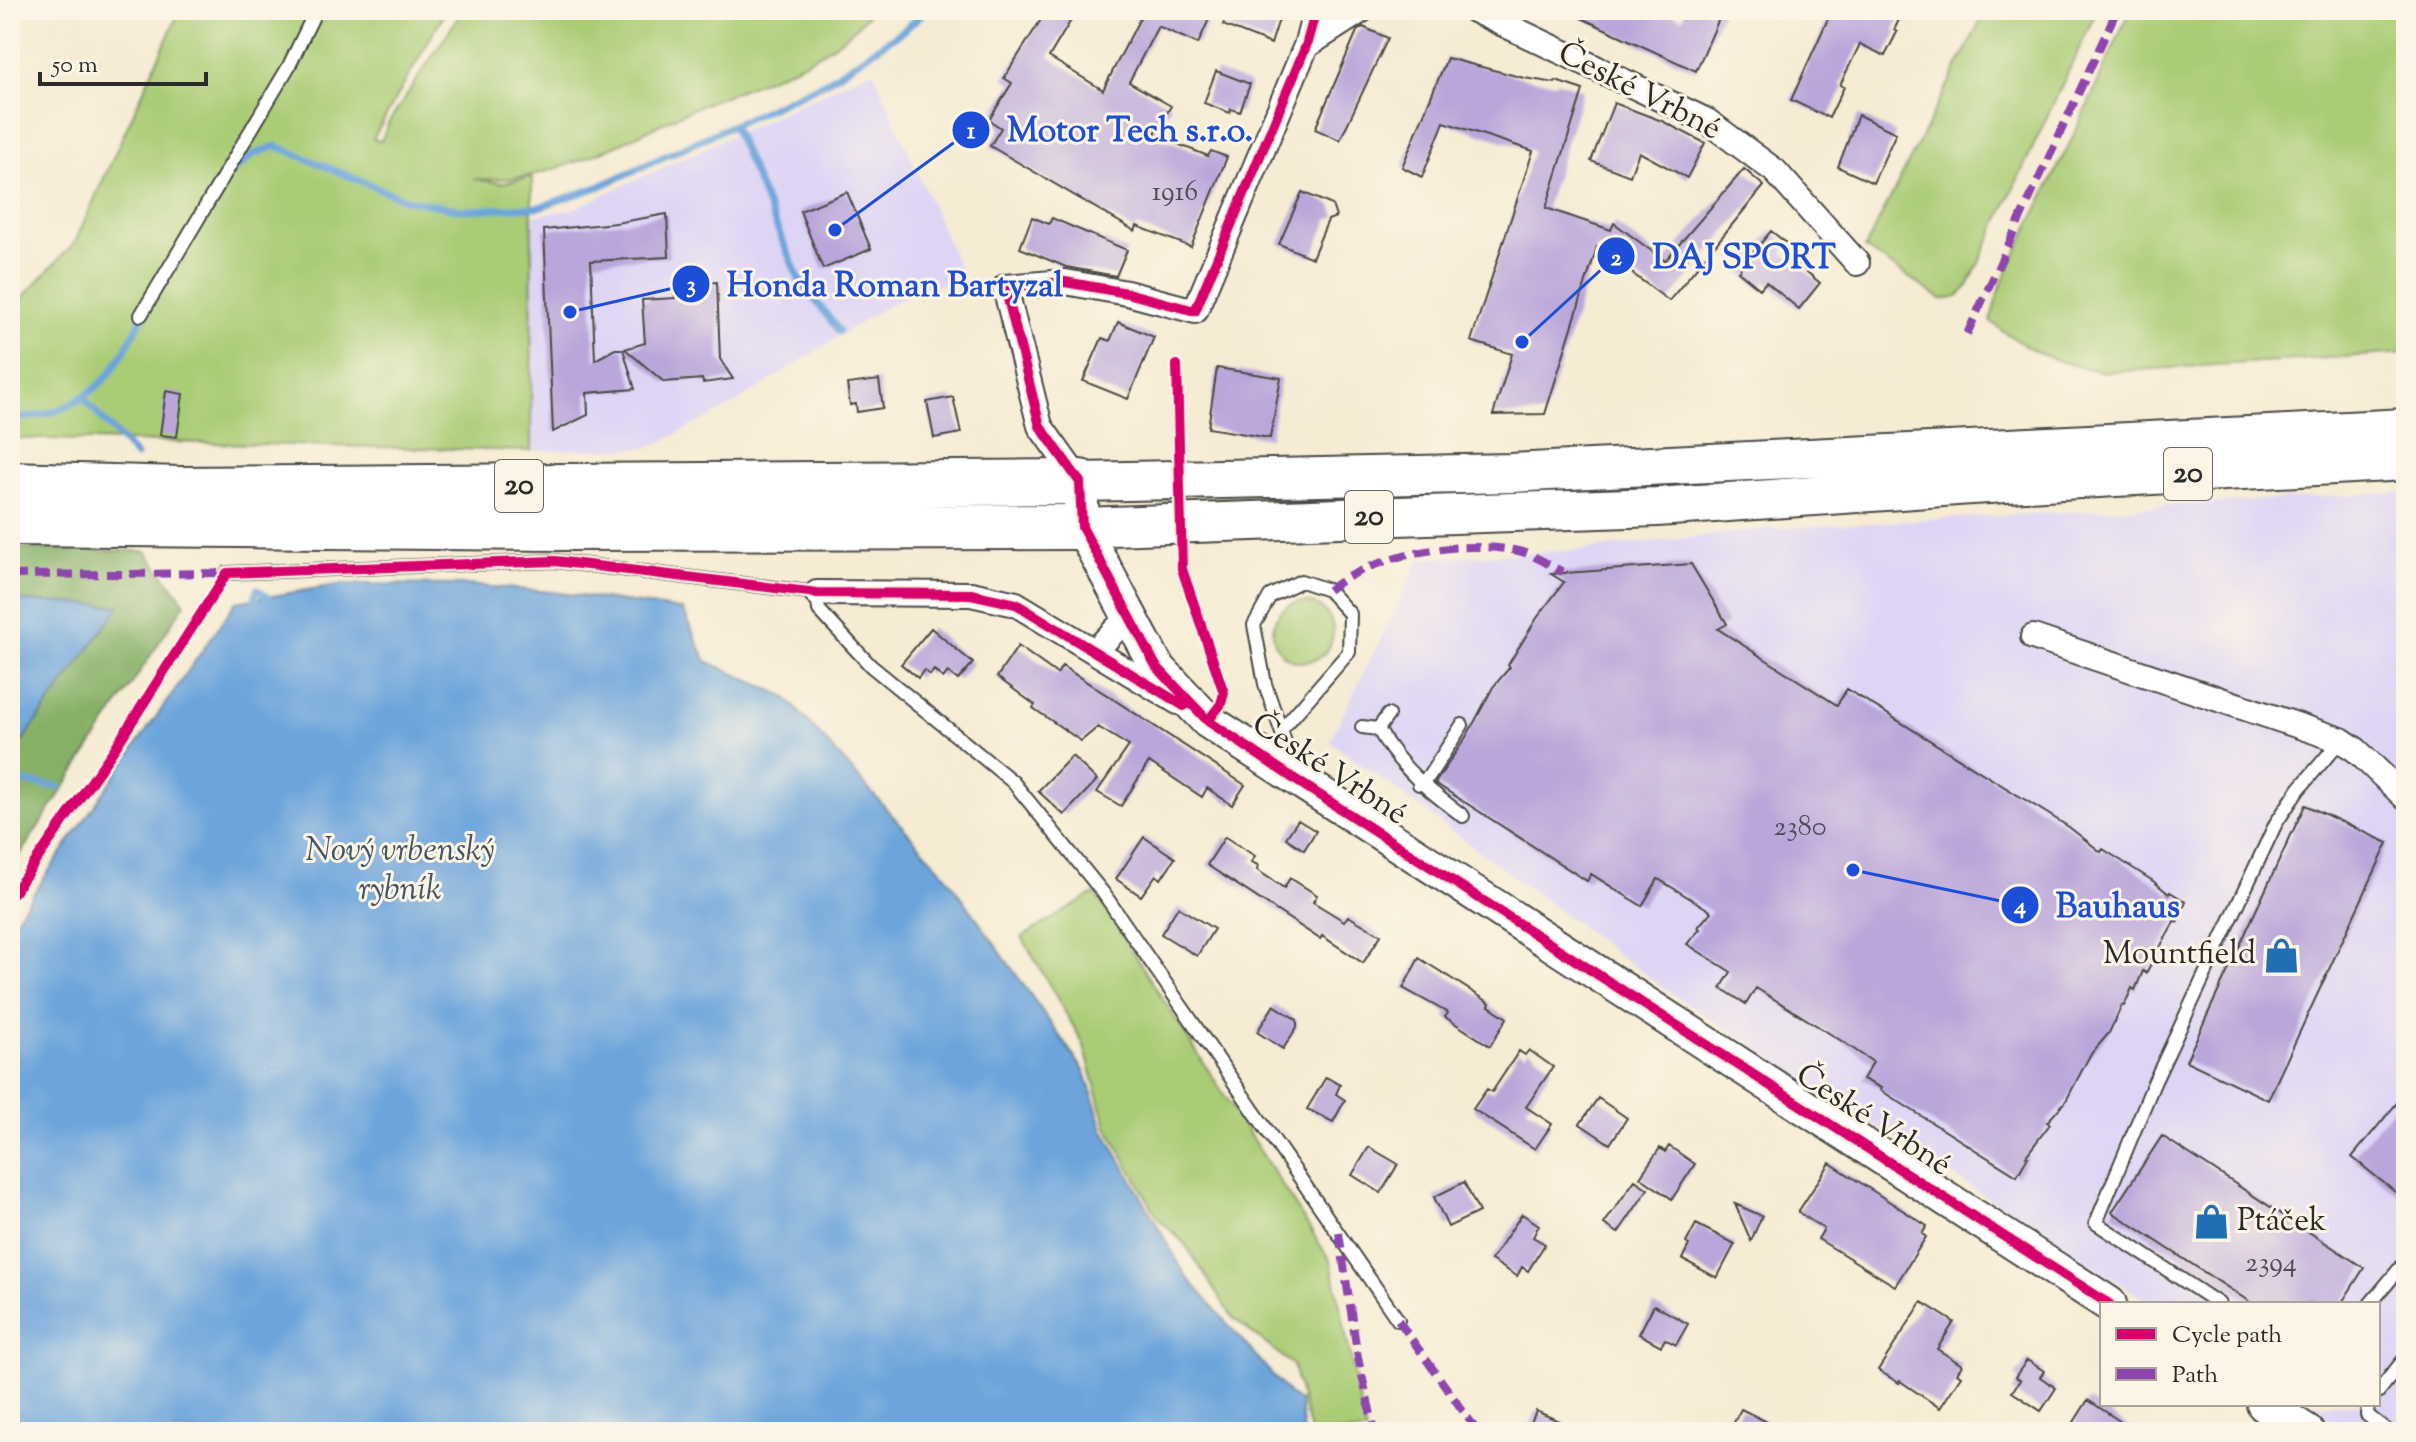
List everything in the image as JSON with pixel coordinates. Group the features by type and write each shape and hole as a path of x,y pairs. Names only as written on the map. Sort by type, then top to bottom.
{"highway":[{"name":"20","path":"10,484 180,489 1080,482"},
{"name":"20","path":"10,523 560,528 1082,527"}],"main road":[{"name":"20","path":"1082,527 1657,507 1971,468 2406,428"},
{"name":"20","path":"1080,482 2406,461"}],"street":[{"path":"1080,482 1040,426 1005,287 1065,282 1127,293 1195,311 1306,46 1316,10"},
{"path":"1306,46 1362,10"},
{"name":"České Vrbné","path":"1474,10 1707,121 1775,171 1857,263"},
{"name":"České Vrbné","path":"1080,482 1082,527 1129,616 1156,666 1208,721 2106,1302"},
{"path":"817,593 971,594 1016,604 1208,721"},
{"path":"1095,651 1129,616"},
{"path":"2033,637 2341,740 2356,750 2406,798"}],"lane":[{"path":"141,315 289,66 316,10"},
{"path":"227,573 555,561 817,593 819,610 871,666 1013,782 1104,894 1398,1320"},
{"path":"1282,729 1349,652 1350,614 1328,590 1301,581 1270,596 1254,625 1265,684 1299,782"},
{"path":"1378,729 1388,715"},
{"path":"1419,784 1429,776 1462,725"},
{"path":"1362,727 1378,729"},
{"path":"1378,729 1391,752 1419,784 1463,816"},
{"path":"2216,1302 2096,1223 2149,1095 2276,823 2299,789 2341,740"},
{"path":"2372,1302 2406,1261"},
{"path":"2380,1390 2406,1357"},
{"path":"2367,1406 2367,1415 2389,1432"}],"shaded area":[{"path":"873,70 963,277 909,294 728,408 649,448 531,451 532,216 573,209"},
{"path":"2406,492 2406,1432 2350,1432 2309,1406 2380,1406 2380,1302 2149,1302 1666,990 1330,741 1420,559 1584,550 1766,529"}],"green space":[{"path":"180,10 446,10 373,139 381,141 389,122 463,10 872,10 834,45 812,58 598,153 532,175 473,179 502,183 532,177 531,451 10,438 10,311 75,242"},
{"path":"1986,10 2097,10 1968,286 1956,297 1941,299 1865,248"},
{"path":"2130,10 2406,10 2406,353 2107,372 2045,356 1990,321 2003,280 2084,114"},
{"path":"1546,490 1269,501 1133,503 1133,499"},
{"path":"10,548 146,551 185,603 10,870 10,758 119,606 10,600"},
{"path":"1303,602 1315,604 1324,611 1331,620 1331,644 1324,653 1315,660 1303,662 1291,660 1282,653 1275,644 1273,632 1275,620 1282,611 1291,604"},
{"path":"1095,893 1331,1262 1366,1432 1310,1432 1293,1365 1233,1318 1185,1244 1158,1218 1107,1127 1083,1043 1022,937"}],"water":[{"name":"Nový vrbenský rybník","path":"343,584 468,585 552,592 683,610 706,661 785,696 946,875 1085,1072 1103,1129 1186,1276 1289,1394 1300,1402 1303,1432 10,1432 10,927 236,602"},
{"path":"10,600 120,606 10,758"}],"building":[{"path":"1047,10 1077,10 1049,57 1103,90 1140,18 1121,10 1213,10 1198,44 1158,26 1129,82 1171,106 1154,135 1208,156 1211,151 1227,157 1191,247 1137,226 1135,231 990,146 1001,128 989,120 1012,83 1004,78"},
{"path":"1252,10 1282,10 1271,44 1223,25 1228,12 1248,19"},
{"path":"1564,10 1663,10 1682,19 1686,10 1723,10 1696,71"},
{"path":"1832,10 1904,10 1885,56 1860,44 1840,85 1844,87 1829,118 1791,100"},
{"path":"1363,27 1388,38 1340,140 1315,129 1357,31"},
{"path":"1447,58 1524,78 1556,81 1583,90 1546,208 1611,230 1614,223 1665,261 1744,169 1764,186 1669,301 1597,247 1545,414 1493,415 1512,354 1471,341 1533,151 1444,122 1422,177 1402,167"},
{"path":"1216,71 1250,84 1240,112 1231,109 1230,113 1204,103"},
{"path":"1614,103 1662,121 1705,143 1687,178 1639,152 1630,176 1591,161"},
{"path":"1858,115 1896,133 1873,183 1838,167"},
{"path":"847,192 871,249 823,269 800,211"},
{"path":"1302,192 1332,205 1336,217 1328,220 1312,258 1279,244"},
{"path":"667,214 669,257 591,261 595,360 615,349 623,349 635,389 587,393 588,415 553,432 544,230"},
{"path":"1032,217 1049,224 1052,218 1127,250 1116,276 1066,267 1020,248"},
{"path":"1771,231 1789,245 1783,252 1820,283 1799,309 1766,282 1760,289 1738,271"},
{"path":"717,282 720,359 733,379 703,383 702,379 664,382 625,349 645,343 642,300 675,298 674,285"},
{"path":"1118,322 1154,337 1128,399 1083,381 1102,338 1110,341"},
{"path":"1217,368 1281,378 1270,438 1208,428"},
{"path":"879,380 883,408 857,412 856,404 850,405 847,384"},
{"path":"166,391 183,394 177,437 160,435"},
{"path":"953,397 961,433 934,438 927,402"},
{"path":"1691,564 1727,624 1718,629 1837,705 1847,689 2069,827 2101,852 2103,849 2169,894 2186,902 2146,973 2143,971 2135,990 2132,988 2122,1005 2109,1033 2090,1055 2066,1101 2047,1122 2050,1124 2026,1156 2017,1176 1863,1079 1873,1062 1840,1040 1756,988 1746,1004 1721,988 1731,972 1687,944 1711,912 1709,910 1658,879 1642,906 1591,874 1587,881 1435,783 1468,734 1493,687 1510,667 1508,665 1537,618 1564,582 1551,574"},
{"path":"931,628 973,663 958,680 948,672 943,678 934,670 930,675 924,670 918,678 901,664"},
{"path":"1018,646 1057,674 1062,666 1245,785 1232,805 1207,788 1202,797 1149,762 1121,806 1097,792 1129,746 1098,727 1081,741 1033,708 1035,705 997,677"},
{"path":"1072,756 1097,780 1064,815 1038,791"},
{"path":"2305,805 2388,843 2268,1100 2186,1061"},
{"path":"1298,820 1316,831 1304,850 1286,838"},
{"path":"1144,837 1175,858 1161,879 1156,875 1141,896 1116,879"},
{"path":"1225,837 1255,856 1251,862 1258,865 1257,870 1284,888 1290,878 1317,895 1313,902 1344,921 1348,916 1381,935 1363,963 1322,936 1320,939 1207,865"},
{"path":"1178,907 1214,929 1197,956 1161,934"},
{"path":"1419,958 1490,1003 1489,1006 1507,1018 1490,1046 1445,1017 1448,1013 1403,988"},
{"path":"1274,1005 1297,1020 1297,1027 1283,1049 1257,1032"},
{"path":"1529,1050 1553,1067 1526,1107 1552,1124 1535,1149 1473,1109 1487,1089 1492,1092 1519,1051 1525,1055"},
{"path":"1326,1077 1340,1085 1336,1094 1345,1100 1333,1122 1307,1109"},
{"path":"2406,1092 2406,1201 2352,1157"},
{"path":"1598,1098 1627,1118 1610,1144 1580,1124"},
{"path":"2162,1136 2364,1268 2342,1302 2250,1302 2112,1212"},
{"path":"1669,1146 1695,1164 1672,1199 1640,1177 1660,1148 1665,1152"},
{"path":"1369,1147 1398,1164 1381,1193 1352,1175"},
{"path":"1830,1163 1927,1226 1922,1234 1926,1237 1895,1286 1818,1239 1824,1229 1798,1212"},
{"path":"1635,1180 1648,1189 1618,1233 1604,1224"},
{"path":"1464,1182 1479,1212 1448,1227 1434,1197"},
{"path":"1735,1204 1762,1216 1751,1241"},
{"path":"1522,1214 1539,1225 1533,1237 1545,1244 1528,1271 1522,1267 1517,1276 1491,1260"},
{"path":"1696,1224 1735,1244 1717,1278 1682,1259"},
{"path":"1922,1302 1954,1322 1937,1349 1962,1365 1957,1373 1961,1376 1940,1408 1878,1370"},
{"path":"1654,1305 1688,1324 1676,1345 1665,1339 1661,1346 1639,1334"},
{"path":"2027,1360 2044,1371 2040,1377 2056,1388 2041,1411 2012,1392 2020,1380 2015,1377"},
{"path":"2088,1400 2136,1432 2088,1432 2074,1422"},
{"path":"1741,1409 1787,1432 1729,1432"},
{"path":"1536,1411 1584,1432 1527,1432"}],"waterway":[{"path":"228,176 254,154 276,146 404,199 461,210 539,207 598,187 826,82 904,30 927,10"},
{"path":"733,126 799,279 839,331"},
{"path":"10,418 49,413 74,403 96,388 117,363 145,313"},
{"path":"82,397 136,456"},
{"path":"253,606 257,589 274,602"},
{"path":"10,780 59,787"}],"marked path":[{"path":"1967,334 2117,10"},
{"path":"1328,590 1348,577 1394,559 1419,552 1470,547 1518,551 1563,572"},
{"path":"10,575 227,573"},
{"path":"1339,1233 1358,1358 1375,1432"},
{"path":"1398,1320 1478,1432"}],"cycle path":[{"path":"1316,10 1306,46 1195,311 1127,293 1065,282 1005,287 1040,426 1080,482 1082,527 1156,666 1208,721 1299,782 2106,1302"},
{"path":"1177,365 1182,569 1224,693 1221,704 1208,721"},
{"path":"10,898 115,748 227,573 555,561 817,593 971,594 1016,604 1184,706"}],"place":[{"name":"Motor Tech s.r.o.","path":"835,230"},
{"name":"Honda Roman Bartyzal","path":"570,312"},
{"name":"DAJ SPORT","path":"1522,342"},
{"name":"Bauhaus","path":"1853,870"},
{"name":"Mountfield","path":"2282,955"},
{"name":"Ptáček","path":"2211,1222"}]}
